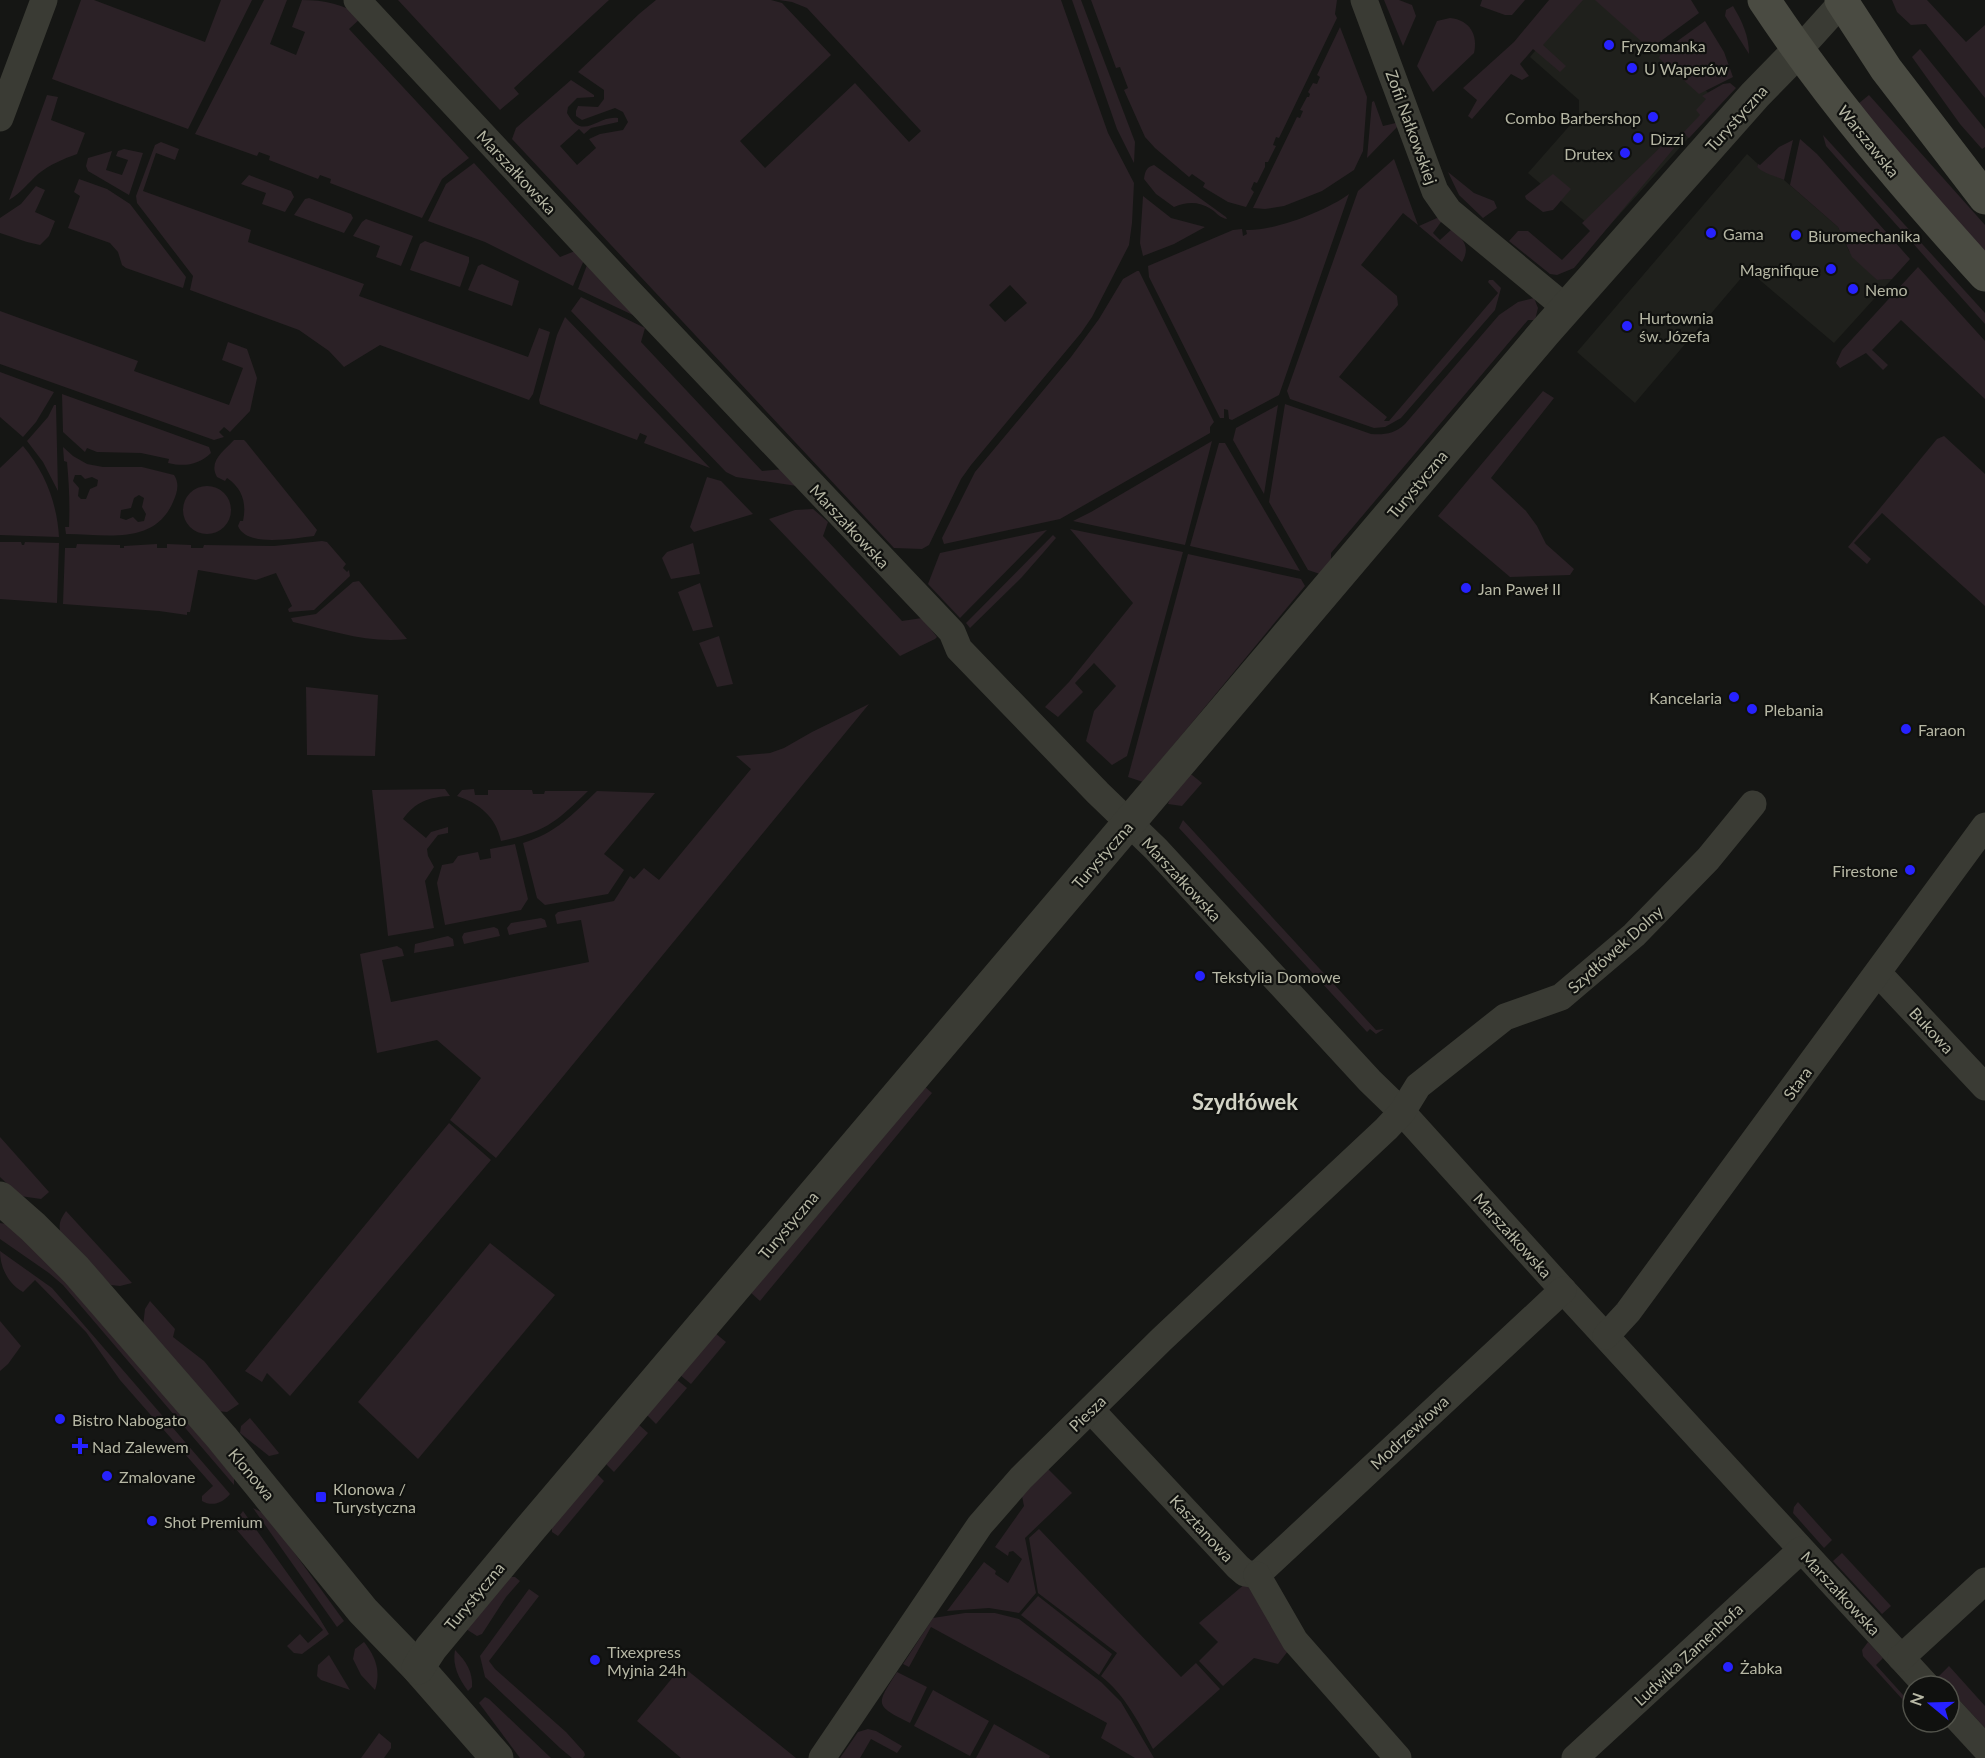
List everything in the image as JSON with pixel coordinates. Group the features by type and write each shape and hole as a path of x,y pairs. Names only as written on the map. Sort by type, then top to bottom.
{"main road":[{"name":"Warszawska","path":"1764,0 1798,51 1915,197 1985,275"},
{"path":"1842,1 1886,69 1985,198"}],"street":[{"path":"0,118 44,0"},
{"name":"Marszałkowska","path":"357,0 874,553 952,632 959,649 1156,849 1370,1081 1402,1112 1916,1674"},
{"name":"Zofii Nałkowskiej","path":"1364,0 1439,198 1449,211 1566,308"},
{"path":"1798,51 1842,1"},
{"name":"Turystyczna","path":"418,1668 431,1648 468,1604 1566,308 1755,95 1798,51"},
{"name":"Szydłówek Dolny","path":"1402,1112 1418,1086 1505,1017 1561,997 1634,935 1708,859 1753,804"},
{"name":"Stara","path":"1606,1336 1628,1312 1985,826"},
{"name":"Bukowa","path":"1878,973 1985,1086"},
{"name":"Piesza","path":"822,1758 980,1525 1021,1478 1162,1339 1402,1112"},
{"name":"Klonowa","path":"0,1198 76,1270 230,1447 363,1611 418,1668 497,1758"},
{"name":"Modrzewiowa","path":"1257,1575 1563,1290"},
{"name":"Kasztanowa","path":"1091,1410 1238,1567 1245,1573 1257,1575"},
{"name":"Ludwika Zamenhofa","path":"1575,1758 1801,1550"},
{"path":"1257,1575 1295,1641 1398,1758"},
{"path":"1901,1658 1985,1581"},
{"path":"1961,1722 1985,1748"}],"shaded area":[{"path":"81,0 94,0 205,42 221,0 252,0 188,129 52,79"},
{"path":"264,0 287,0 270,44 296,55 305,32 292,27 302,0 334,4 362,17 349,29 469,158 442,179 422,218 330,183 331,179 320,175 318,179 269,160 270,156 259,152 257,156 195,134"},
{"path":"398,0 609,0 514,88 519,94 500,110"},
{"path":"656,0 771,0 782,3 831,55 740,141 765,168 855,83 909,142 921,131 807,8 779,0 1061,0 1108,133 1134,183 1129,245 1092,317 971,465 961,479 929,545 922,549 894,548 512,139 516,128 571,80 594,95 594,97 577,98 568,107 567,113 579,126 585,127 610,118 618,118 618,122 591,128 584,134 579,129 560,146 577,165 596,148 589,139 600,134 623,130 628,122 623,112 615,108 582,120 576,116 578,106 598,107 604,99 604,90 578,72","holes":["1010,285 1027,303 1005,322 989,305"]},
{"path":"1072,0 1081,0 1135,142 1134,163 1117,129"},
{"path":"1091,0 1337,0 1335,14 1337,18 1279,138 1276,137 1273,145 1276,146 1268,162 1265,162 1257,183 1254,182 1251,189 1254,192 1246,207 1228,202 1203,187 1205,183 1192,174 1189,177 1145,137 1124,90 1128,88 1120,67 1116,68"},
{"path":"1384,0 1399,0 1412,5 1416,16 1403,46"},
{"path":"1482,0 1525,0 1512,15 1505,15 1480,6"},
{"path":"1549,0 1583,0 1543,45 1566,66 1560,72 1533,49 1520,64 1529,76 1522,80 1511,74 1472,119 1468,116 1477,100 1463,88 1514,42"},
{"path":"1578,0 1602,0 1720,103 1601,235 1528,173 1579,115 1579,100 1530,57"},
{"path":"1595,0 1691,0 1699,13 1650,49"},
{"path":"1892,0 1927,0 1966,42 1985,25 1985,98 1926,24 1911,25 1897,12"},
{"path":"1733,6 1748,41 1749,54 1725,16 1726,10"},
{"path":"1450,18 1463,22 1471,30 1475,40 1474,53 1433,92 1417,66 1437,21"},
{"path":"1705,21 1724,52 1733,77 1699,94 1659,58 1661,53"},
{"path":"1340,27 1367,97 1363,151 1354,170 1322,191 1284,206 1253,208 1297,117 1300,118 1303,111 1300,110 1310,94 1308,92 1313,83 1317,84 1320,77 1317,75"},
{"path":"1920,49 1985,129 1985,147 1982,149 1960,124 1912,57"},
{"path":"1730,83 1736,88 1689,138 1683,133 1700,115 1696,110 1706,99 1702,96 1723,84"},
{"path":"47,95 58,97 51,120 85,133 77,154 43,170 9,200"},
{"path":"1869,95 1985,225 1985,260 1858,104"},
{"path":"1374,101 1383,126 1400,122 1400,124 1367,158 1372,102"},
{"path":"1674,134 1680,141 1574,268 1557,275 1550,274 1509,241 1518,231 1528,231 1562,260 1590,231 1582,223"},
{"path":"1823,135 1985,313 1985,324 1826,146"},
{"path":"1800,139 1817,154 1910,259 1892,279 1877,280 1852,257 1838,227 1790,185"},
{"path":"1793,140 1784,180 1757,167 1779,147"},
{"path":"161,142 179,149 175,160 156,153 143,191 251,230 248,242 364,284 359,296 528,357 539,328 550,332 533,394 529,400 380,345 344,367 329,351 299,330 190,290 193,276 137,203 136,196 155,145"},
{"path":"124,149 143,153 129,195 88,171 86,166 88,158 112,151 106,170 122,175 128,160 116,156 118,151"},
{"path":"1747,154 1758,164 1757,167 1784,180 1838,227 1849,251 1877,280 1892,279 1834,343 1748,270 1635,403 1577,352"},
{"path":"1394,159 1418,225 1403,213 1361,265 1397,296 1398,305 1339,377 1387,417 1384,421 1389,421 1498,293 1488,282 1489,280 1493,280 1501,288 1495,310 1401,418 1385,427 1374,428 1290,399 1287,391 1358,191"},
{"path":"474,163 560,257 575,251 584,260 573,286 485,242 428,221 446,184"},
{"path":"1154,165 1227,219 1206,206 1188,203 1174,207 1156,194 1144,179 1146,170"},
{"path":"1448,172 1474,193 1494,201 1497,208 1483,218 1459,195"},
{"path":"1553,174 1571,189 1553,210 1543,212 1525,196"},
{"path":"249,175 291,191 294,197 285,212 262,204 266,193 241,184"},
{"path":"79,179 107,189 130,204 186,277 183,288 126,268 122,265 118,252 110,243 68,228 80,196 74,192"},
{"path":"36,186 45,190 35,212 55,221 49,236 40,245 0,233 0,218 21,204"},
{"path":"1349,194 1279,395 1232,420 1229,419 1228,410 1224,409 1224,418 1220,418 1149,277 1148,266 1233,230 1242,229 1243,236 1247,234 1246,230 1271,227 1300,219"},
{"path":"1143,196 1171,218 1205,227 1174,244 1143,256 1140,243"},
{"path":"309,198 351,214 353,218 344,233 294,215 305,199"},
{"path":"1437,218 1441,219 1441,222 1433,233 1440,240 1452,229 1459,236 1466,248 1462,262 1419,226"},
{"path":"366,219 413,236 401,266 376,257 380,246 353,236"},
{"path":"425,241 469,257 460,287 410,270 420,244"},
{"path":"482,264 519,281 512,306 468,290 478,266"},
{"path":"587,265 635,316 578,289"},
{"path":"1918,267 1985,341 1985,399 1901,320 1872,350 1888,365 1883,370 1866,353 1840,368 1836,363 1842,350"},
{"path":"1137,271 1214,422 1210,427 1210,433 1060,519 944,544 942,538 975,472 1071,357 1099,319 1123,279"},
{"path":"581,297 645,328 641,342 762,471 784,469 797,486 736,477 726,472 571,311"},
{"path":"1534,298 1538,308 1535,320 1528,320 1331,553 1331,561 1320,574 1308,570 1269,502 1285,404 1371,434 1393,432 1405,424 1499,315 1518,302"},
{"path":"0,311 138,361 134,371 229,405 243,368 222,360 228,342 247,349 257,378 250,411 230,432 224,427 219,432 224,437 214,440 0,364"},
{"path":"565,317 710,468 644,443 647,436 640,433 637,440 540,404 539,400 557,335"},
{"path":"0,372 54,392 36,422 23,437 0,417"},
{"path":"1543,391 1554,398 1491,478 1526,511 1546,544 1574,569 1570,575 1510,577 1438,516"},
{"path":"62,394 209,447 211,453 191,464 180,465 168,463 169,459 141,453 97,452 87,448 85,452 63,432"},
{"path":"56,405 58,491 43,462 27,441 48,417"},
{"path":"1278,405 1264,494 1233,440 1236,428"},
{"path":"1944,436 1985,474 1985,606 1882,513 1854,543 1871,559 1867,564 1848,547 1937,439"},
{"path":"234,440 246,442 317,530 314,536 272,540 251,537 243,533 238,526 240,521 243,521 244,514 244,502 240,491 227,478 225,481 217,477 214,466 218,457"},
{"path":"1212,441 1185,545 1073,521 1091,512"},
{"path":"1219,443 1225,443 1300,571 1190,546"},
{"path":"23,446 44,477 56,512 59,537 0,535 0,468"},
{"path":"63,447 87,464 103,467 142,467 174,475 177,485 176,495 165,516 154,526 141,531 112,535 66,534 65,527 69,527 69,494 67,462 64,461","holes":["75,475 98,480 97,486 90,489 86,499 78,496 79,488 73,481","139,495 144,498 142,507 146,514 144,521 138,522 133,517 126,520 120,518 121,510 131,508 134,498"]},
{"path":"707,477 721,481 753,514 694,532 690,527"},
{"path":"202,486 212,486 224,493 231,505 231,515 224,527 212,534 202,534 187,523 183,515 183,505 194,490"},
{"path":"813,509 828,522 823,536 902,621 922,618 937,637 935,639 900,656 769,519 795,510"},
{"path":"1070,529 1183,552 1127,756 1112,765 1086,741 1094,711 1116,686 1094,663 1075,683 1083,692 1058,717 1045,707 1069,682 1133,603"},
{"path":"1047,530 960,618 928,584 940,553"},
{"path":"1053,535 1056,538 1022,577 970,628 966,623"},
{"path":"0,542 21,542 22,545 25,542 59,543 57,603 0,599"},
{"path":"327,542 346,564 343,568 347,572 349,570 350,576 314,610 289,612 288,609 292,606 276,573 256,580 198,570 190,612 187,612 187,615 63,604 65,548 76,548 77,544 120,545 120,548 124,548 124,546 157,544 157,548 167,548 167,544 203,548 204,545 274,546"},
{"path":"693,543 700,574 671,579 662,558 667,552"},
{"path":"1188,554 1301,579 1305,586 1143,782 1128,777"},
{"path":"359,581 407,639 364,638 293,622 291,618 316,614 353,582"},
{"path":"700,583 713,627 693,631 678,592"},
{"path":"719,636 733,684 717,687 699,643"},
{"path":"306,687 378,695 375,756 307,755"},
{"path":"869,704 496,1158 450,1120 481,1078 437,1040 377,1053 360,954 397,946 402,949 404,956 382,960 391,1002 589,962 581,920 557,924 555,915 558,912 614,901 630,876 634,879 644,868 659,880 751,769 736,756 770,753 784,748"},
{"path":"1188,775 1192,775 1202,783 1182,806 1168,804 1172,794"},
{"path":"445,789 450,796 423,801 412,808 403,819 426,838 431,832 448,827 448,833 438,835 427,849 434,867 425,881 434,928 388,936 372,790"},
{"path":"474,789 475,795 488,795 488,790 532,790 533,794 544,794 545,791 588,791 549,824 529,833 501,841 491,818 479,807 457,796 462,790"},
{"path":"597,791 655,793 604,854 624,870 608,894 545,905 537,898 523,843 555,828"},
{"path":"1183,820 1376,1030 1384,1029 1376,1034 1370,1029 1367,1032 1179,828"},
{"path":"515,844 528,899 521,910 445,925 437,883 442,865 453,863 458,856 478,852 480,860 491,858 490,849"},
{"path":"541,918 545,920 547,927 509,935 507,928 511,923"},
{"path":"494,927 498,929 500,936 464,944 462,937 464,933"},
{"path":"448,936 453,939 454,946 414,953 415,944"},
{"path":"924,1086 932,1093 760,1301 750,1292"},
{"path":"449,1123 491,1160 290,1396 267,1373 262,1382 245,1371"},
{"path":"0,1137 49,1192 41,1199 20,1196 0,1177"},
{"path":"66,1211 132,1283 120,1286 111,1285 61,1235 60,1222"},
{"path":"0,1223 6,1224 46,1259 114,1333 234,1478 234,1485 63,1285 0,1239"},
{"path":"490,1243 555,1295 418,1459 358,1402"},
{"path":"0,1251 52,1288 230,1494 227,1497 213,1504 202,1501 202,1496 213,1486 120,1380 86,1332 35,1280 23,1292 9,1280 1,1263"},
{"path":"150,1301 175,1329 173,1337 204,1361 239,1404 227,1412 217,1411 143,1326 145,1309"},
{"path":"0,1321 21,1346 0,1371"},
{"path":"715,1333 726,1342 691,1384 680,1375"},
{"path":"676,1379 687,1388 656,1424 646,1414"},
{"path":"250,1418 278,1454 269,1456 240,1433 241,1426"},
{"path":"638,1424 648,1433 614,1472 605,1463"},
{"path":"1047,1468 1072,1493 1025,1538 1036,1593 1019,1613 989,1608 947,1611 984,1562 1008,1583 1022,1559 1013,1551 1009,1552 1008,1556 995,1547 1024,1506 1022,1496"},
{"path":"596,1473 604,1481 558,1536 552,1532 552,1525"},
{"path":"1798,1502 1832,1540 1824,1548 1793,1513"},
{"path":"253,1508 267,1515 344,1621 337,1627"},
{"path":"243,1511 329,1634 302,1654 294,1653 287,1646 300,1634 308,1643 323,1630 236,1529 234,1523"},
{"path":"1039,1529 1181,1677 1196,1663 1220,1689 1153,1749 1137,1719 1117,1692 1101,1676 1117,1653 1038,1593 1029,1538"},
{"path":"1842,1553 1891,1606 1882,1614 1833,1561"},
{"path":"508,1577 515,1577 520,1581 506,1597 482,1634 477,1636 466,1629"},
{"path":"1246,1583 1288,1651 1278,1664 1254,1658 1223,1686 1199,1661 1218,1642 1199,1623"},
{"path":"529,1589 539,1596 489,1661 495,1669 566,1732 584,1752 583,1758 572,1758 485,1677 480,1656"},
{"path":"1038,1596 1112,1654 1099,1675 1021,1615"},
{"path":"965,1613 995,1613 1019,1619 1101,1682 1121,1702 1154,1758 1135,1758 1101,1738 1107,1723 931,1627 909,1667 903,1664 933,1618"},
{"path":"364,1642 372,1653 376,1665 378,1677 375,1690 361,1675 353,1659 355,1649"},
{"path":"1868,1642 1883,1658 1876,1665 1901,1693 1901,1698 1863,1656 1862,1650"},
{"path":"455,1650 470,1672 472,1687 468,1691 457,1672 454,1661"},
{"path":"329,1655 350,1690 321,1680 317,1676 318,1665"},
{"path":"682,1666 796,1758 681,1758 637,1721"},
{"path":"1949,1666 1956,1674 1941,1674"},
{"path":"897,1672 927,1687 910,1723 890,1712 882,1703 885,1691"},
{"path":"1961,1679 1985,1706 1985,1728 1961,1702"},
{"path":"933,1690 989,1721 970,1756 914,1726"},
{"path":"485,1697 551,1758 520,1758 479,1703"},
{"path":"994,1724 1050,1756 1049,1758 976,1758"},
{"path":"868,1729 902,1746 897,1753 871,1739 860,1758 840,1758 858,1732"},
{"path":"379,1733 391,1743 391,1748 384,1758 361,1758"}],"place":[{"name":"Fryzomanka","path":"1609,45"},
{"name":"U Waperów","path":"1632,68"},
{"name":"Combo Barbershop","path":"1653,117"},
{"name":"Dizzi","path":"1638,138"},
{"name":"Drutex","path":"1625,153"},
{"name":"Gama","path":"1711,233"},
{"name":"Biuromechanika","path":"1796,235"},
{"name":"Magnifique","path":"1831,269"},
{"name":"Nemo","path":"1853,289"},
{"name":"Hurtownia św. Józefa","path":"1627,326"},
{"name":"Jan Paweł II","path":"1466,588"},
{"name":"Kancelaria","path":"1734,697"},
{"name":"Plebania","path":"1752,709"},
{"name":"Faraon","path":"1906,729"},
{"name":"Firestone","path":"1910,870"},
{"name":"Tekstylia Domowe","path":"1200,976"},
{"name":"Bistro Nabogato","path":"60,1419"},
{"name":"Nad Zalewem","path":"80,1446"},
{"name":"Zmalovane","path":"107,1476"},
{"name":"Klonowa / Turystyczna","path":"321,1497"},
{"name":"Shot Premium","path":"152,1521"},
{"name":"Tixexpress Myjnia 24h","path":"595,1660"},
{"name":"Żabka","path":"1728,1667"}],"district":[{"name":"Szydłówek","path":"1245,1101"}]}
